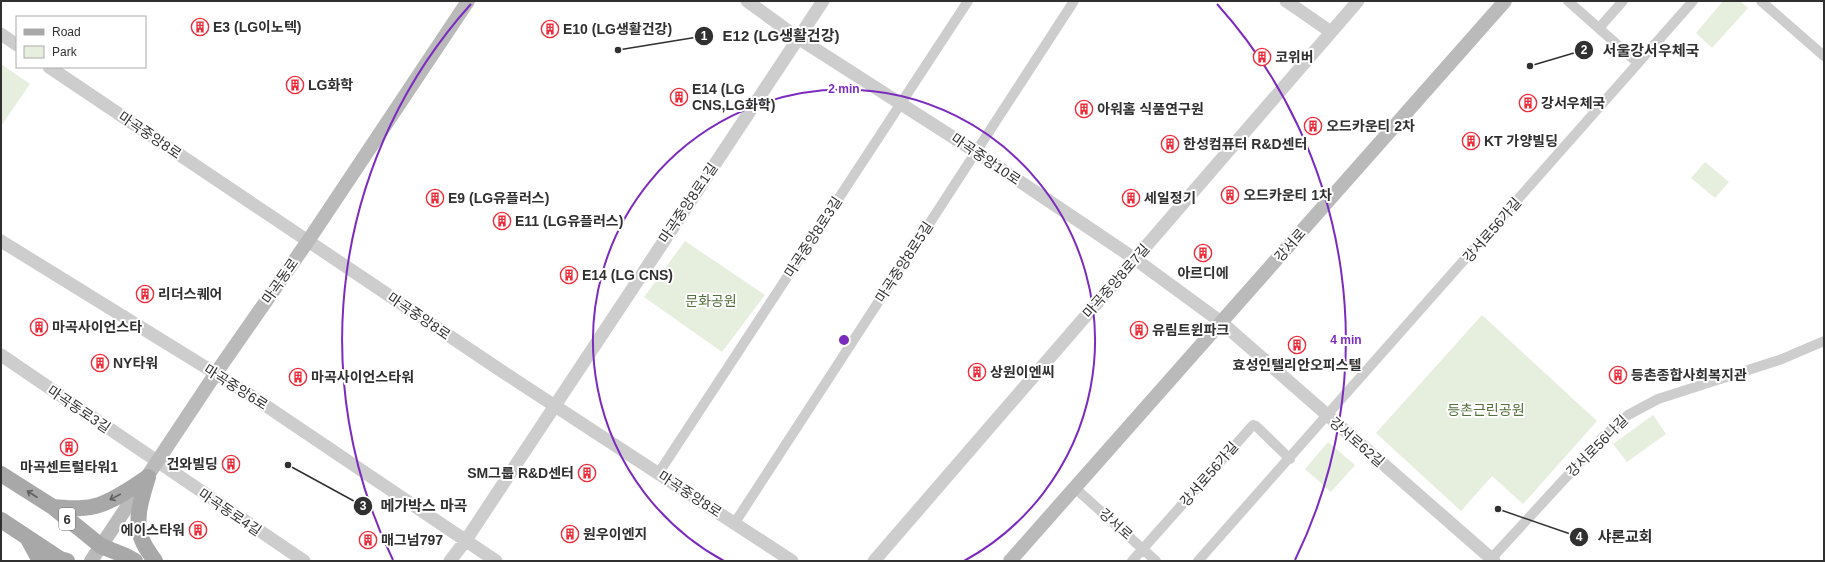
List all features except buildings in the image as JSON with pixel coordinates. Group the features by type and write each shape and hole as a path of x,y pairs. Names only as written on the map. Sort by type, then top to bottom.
{"main road":[{"name":"마곡동로","path":"90,561 148,477 216,373 308,241 468,1"},
{"name":"강서로","path":"1010,561 1505,1"},
{"name":"6","path":"1,474 52,507 101,546 126,556 134,561"},
{"path":"52,507 81,508 99,505 114,498 148,477"},
{"path":"148,477 140,505 139,523 143,542 155,561"},
{"path":"1,520 67,561"},
{"path":"27,537 40,561"}],"street":[{"name":"마곡중앙10로","path":"747,1 798,38 976,152 1135,259 1221,322"},
{"name":"마곡중앙8로1길","path":"554,406 823,1"},
{"name":"마곡중앙8로3길","path":"658,474 968,1"},
{"name":"마곡중앙8로5길","path":"734,524 1074,1"},
{"path":"1286,1 1331,32"},
{"name":"마곡중앙8로7길","path":"874,561 1358,1"},
{"path":"1568,1 1638,63"},
{"path":"1599,28 1624,1"},
{"name":"강서로56가길","path":"1198,561 1290,459 1693,1"},
{"path":"1761,1 1824,56"},
{"path":"1,34 16,44"},
{"name":"마곡중앙8로","path":"50,68 554,406 792,561"},
{"name":"마곡중앙6로","path":"1,242 216,373 496,561"},
{"name":"강서로62길","path":"1221,322 1492,560"},
{"name":"강서로56나길","path":"1492,560 1604,436 1628,415 1658,399 1782,359 1824,341"},
{"name":"마곡동로3길","path":"1,355 157,462"},
{"path":"450,561 466,540 554,406"},
{"name":"강서로56가길","path":"1132,561 1253,425 1256,426 1290,459"},
{"name":"마곡동로4길","path":"157,462 304,561"},
{"name":"강서로","path":"1075,488 1156,561"}],"green space":[{"path":"1723,1 1740,1 1748,8 1712,48 1696,33"},
{"path":"1,64 30,84 1,126"},
{"path":"1705,162 1729,182 1715,198 1691,178"},
{"name":"문화공원","path":"685,241 765,295 722,352 644,297"},
{"name":"등촌근린공원","path":"1482,315 1597,421 1523,504 1492,476 1461,511 1376,433"},
{"path":"1653,415 1666,434 1627,462 1613,444"},
{"path":"1328,442 1355,465 1331,492 1305,469"}],"place":[{"name":"E3 (LG이노텍)","path":"200,27"},
{"name":"E10 (LG생활건강)","path":"550,29"},
{"name":"E12 (LG생활건강)","path":"618,50"},
{"name":"코위버","path":"1262,57"},
{"name":"서울강서우체국","path":"1530,66"},
{"name":"LG화학","path":"295,85"},
{"name":"E14 (LG CNS,LG화학)","path":"679,97"},
{"name":"강서우체국","path":"1528,103"},
{"name":"아워홈 식품연구원","path":"1084,109"},
{"name":"오드카운티 2차","path":"1313,126"},
{"name":"KT 가양빌딩","path":"1471,141"},
{"name":"한성컴퓨터 R&D센터","path":"1170,144"},
{"name":"오드카운티 1차","path":"1230,195"},
{"name":"E9 (LG유플러스)","path":"435,198"},
{"name":"세일정기","path":"1131,198"},
{"name":"E11 (LG유플러스)","path":"502,221"},
{"name":"아르디에","path":"1203,253"},
{"name":"E14 (LG CNS)","path":"569,275"},
{"name":"리더스퀘어","path":"145,294"},
{"name":"마곡사이언스타","path":"39,327"},
{"name":"유림트윈파크","path":"1139,330"},
{"name":"효성인텔리안오피스텔","path":"1297,345"},
{"name":"NY타워","path":"100,363"},
{"name":"상원이엔씨","path":"977,372"},
{"name":"등촌종합사회복지관","path":"1618,375"},
{"name":"마곡사이언스타워","path":"298,377"},
{"name":"마곡센트럴타워1","path":"69,447"},
{"name":"건와빌딩","path":"231,464"},
{"name":"메가박스 마곡","path":"288,465"},
{"name":"SM그룹 R&D센터","path":"587,473"},
{"name":"샤론교회","path":"1498,509"},
{"name":"에이스타워","path":"198,530"},
{"name":"원우이엔지","path":"570,534"},
{"name":"매그넘797","path":"368,540"}]}
